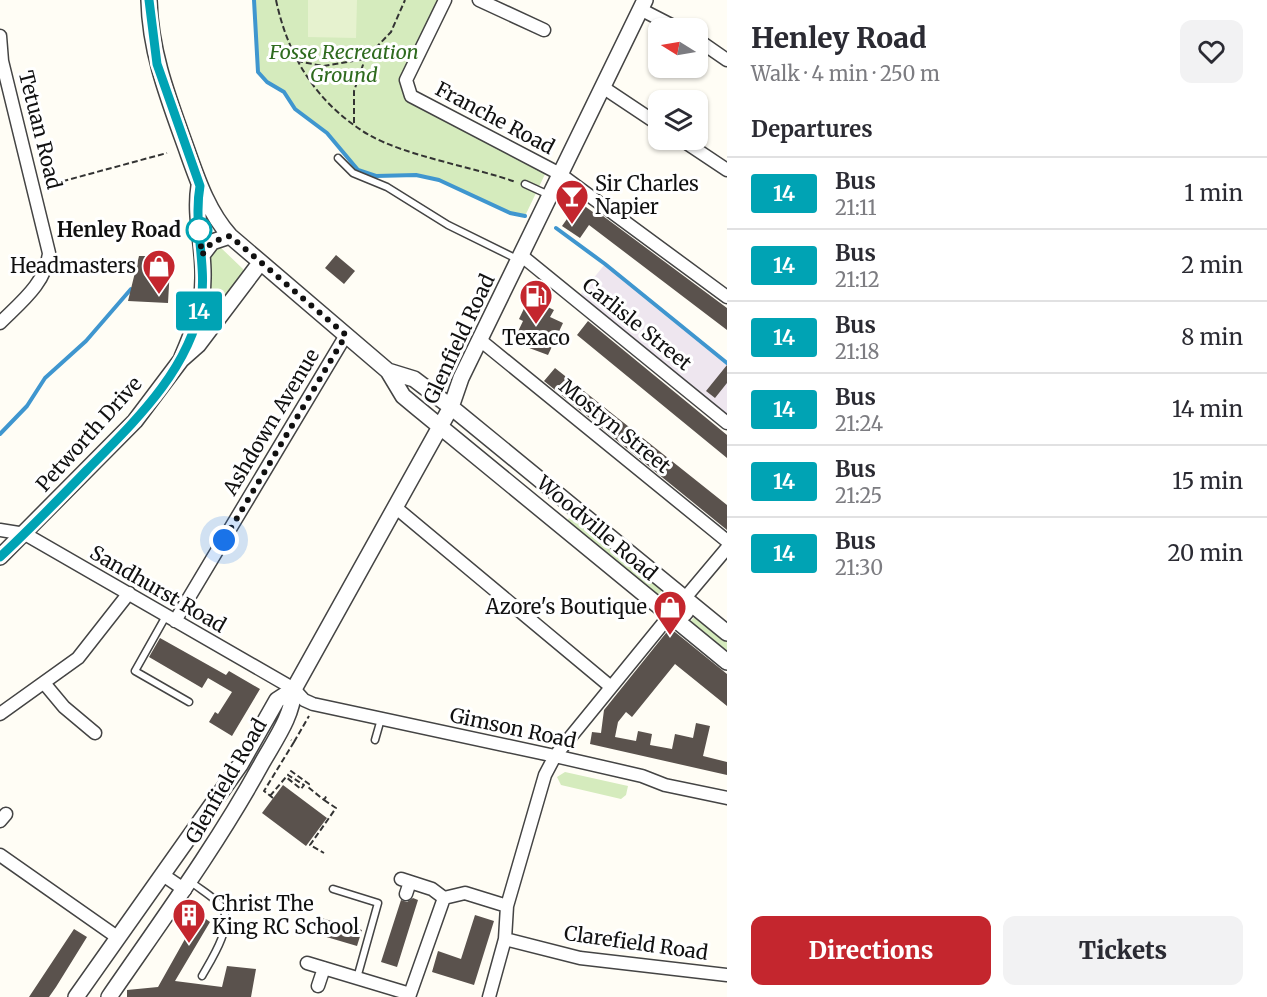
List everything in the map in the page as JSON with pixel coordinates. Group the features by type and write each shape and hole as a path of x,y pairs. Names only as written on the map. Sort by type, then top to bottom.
{"street":[{"path":"149,0 157,64 200,186 219,224 260,263 388,371 403,396 441,426"},
{"name":"Franche Road","path":"445,0 406,80 411,96 560,174 727,297"},
{"path":"479,0 544,30"},
{"path":"643,5 662,18"},
{"name":"Glenfield Road","path":"109,997 234,815 280,733 293,706 294,689 451,406 480,340 643,5"},
{"name":"Tetuan Road","path":"0,36 2,61 49,253 47,269 39,283 0,323"},
{"path":"708,47 727,60"},
{"path":"604,88 648,117"},
{"path":"697,150 727,170"},
{"name":"Petworth Drive","path":"181,360 201,303 202,255 196,206 200,186"},
{"path":"202,255 212,242 230,236"},
{"name":"Carlisle Street","path":"521,258 727,423"},
{"name":"Petworth Drive","path":"0,557 135,421 181,360 198,345 222,315 260,263"},
{"path":"201,303 222,315"},
{"name":"Ashdown Avenue","path":"171,619 346,335"},
{"name":"Mostyn Street","path":"480,340 727,541"},
{"path":"388,371 414,379 451,406"},
{"name":"Woodville Road","path":"451,406 727,633"},
{"name":"Woodville Road","path":"441,426 727,662"},
{"path":"555,520 570,504"},
{"path":"394,507 611,687"},
{"name":"Sandhurst Road","path":"0,530 25,534 294,689"},
{"path":"489,997 505,939 507,906 545,776 555,756 669,615 666,609 669,598 675,595 685,598 727,548"},
{"path":"0,714 78,658 129,594"},
{"path":"44,683 64,708 95,733"},
{"name":"Glenfield Road","path":"76,997 240,765 277,700 294,689"},
{"name":"Gimson Road","path":"294,689 304,700 313,704 555,756 642,776 665,786 727,798"},
{"path":"0,855 117,937"},
{"path":"163,875 187,886"},
{"path":"406,885 432,889 444,898"},
{"path":"444,898 465,893 507,906"},
{"path":"307,963 409,995 444,898"},
{"name":"Clarefield Road","path":"505,939 580,958 727,975"},
{"path":"318,986 324,968"}],"lane":[{"path":"338,158 353,173 387,187 448,225 521,258"},
{"path":"525,184 550,196"},
{"path":"171,619 135,670 189,702"},
{"path":"375,740 381,718"},
{"path":"187,886 223,908 226,918 220,944 202,976"},
{"path":"333,889 378,903 357,978"}],"path":[{"path":"276,0 289,48 297,61 321,95 354,124 369,135 393,145 525,184"},
{"path":"354,124 354,91 365,59 391,32 405,0"},
{"path":"297,61 323,66 365,59"},
{"path":"34,189 167,153"},
{"path":"294,742 310,716 313,704"},
{"path":"301,789 303,785 288,775 291,771 336,808 310,845 324,853"},
{"path":"270,796 285,777 301,789"},
{"path":"301,789 308,787"},
{"path":"324,800 327,795"}],"shaded area":[{"path":"605,264 727,363 727,424 576,300"}],"green space":[{"name":"Fosse Recreation Ground","path":"254,0 445,0 406,80 411,96 547,170 525,216 510,213 439,180 416,175 376,176 358,170 327,133 295,109 284,92 267,82 258,72"},
{"path":"308,0 357,0 356,38 308,37"},
{"path":"218,245 243,269 244,274 220,303 214,302 210,284 209,253"},
{"path":"573,512 665,587 658,595 567,521"},
{"path":"697,614 727,638 727,653 690,622"},
{"path":"565,772 628,786 626,795 621,799 561,785 557,777"}],"building":[{"path":"579,202 597,215 599,213 727,308 727,330 589,225 580,238 562,226"},
{"path":"336,255 355,271 344,284 325,268"},
{"path":"139,256 150,256 146,268 170,267 168,303 128,301"},
{"path":"529,298 554,310 550,317 563,323 548,355 513,342 523,321 519,319"},
{"path":"588,321 727,435 727,458 577,335"},
{"path":"727,365 727,383 715,398 706,391"},
{"path":"555,368 727,505 727,530 544,381"},
{"path":"670,628 727,674 727,706 675,664 632,717 626,712 618,722 615,737 636,741 638,731 652,734 650,745 672,749 675,734 693,738 696,723 710,726 703,756 727,762 727,775 590,744 592,732 601,733 604,710"},
{"path":"160,638 226,675 229,671 260,689 232,736 209,722 215,712 218,714 232,692 208,678 202,688 149,657"},
{"path":"283,785 327,818 306,846 262,813"},
{"path":"413,898 418,900 397,967 381,962 401,900 407,902"},
{"name":"Christ The King RC School","path":"199,914 210,922 175,981 222,987 227,966 256,969 251,997 127,997 127,990 158,987"},
{"path":"475,915 494,921 474,985 432,972 438,951 461,959"},
{"path":"318,917 362,930 357,946 313,933"},
{"path":"74,929 87,937 56,987 49,997 29,997"}],"waterway":[{"path":"254,0 258,72 267,82 284,92 295,109 327,133 358,170 376,176 416,175 439,180 510,213 525,216"},
{"path":"556,228 605,264 727,363"},
{"path":"0,434 27,406 45,378 86,341 131,289"}],"bus line":[{"name":"14","path":"0,557 135,421 181,360 198,318 203,279 196,206 200,186 157,64 150,24 149,0"}],"place":[{"name":"Sir Charles Napier","path":"572,225"},
{"name":"Henley Road","path":"199,230"},
{"name":"Headmasters","path":"159,295"},
{"name":"Texaco","path":"536,325"},
{"name":"Azore's Boutique","path":"670,636"},
{"name":"Christ The King RC School","path":"189,944"}],"route":[{"path":"199,230 198,222 202,255 212,242 230,236 346,335 224,540"}]}
